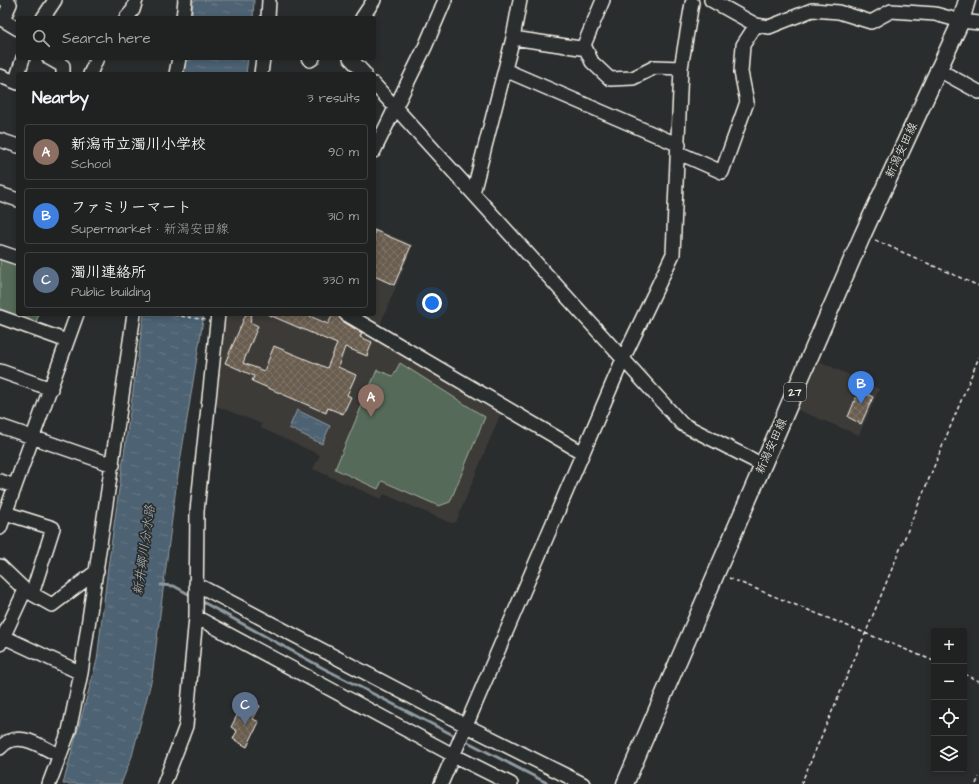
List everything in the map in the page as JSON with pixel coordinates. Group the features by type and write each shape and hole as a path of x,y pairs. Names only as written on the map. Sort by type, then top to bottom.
{"main road":[{"name":"新潟安田線","path":"625,784 863,234 937,69 961,21 967,0"}],"street":[{"path":"5,0 10,4 3,20 16,28"},
{"path":"44,16 55,0"},
{"path":"128,16 133,10 136,0"},
{"path":"183,16 185,0"},
{"path":"268,16 269,0"},
{"path":"363,16 374,0"},
{"path":"376,147 445,0"},
{"path":"473,193 513,38 520,0"},
{"path":"513,38 580,48 584,45 602,0"},
{"path":"710,0 756,25 769,27 812,10 839,12 871,22 891,11 935,14 961,21 979,23"},
{"path":"441,784 623,359 673,254 679,149 681,68 689,1"},
{"path":"505,70 679,149 722,172 746,102 741,72 744,45 756,25"},
{"path":"584,45 592,62 610,79 633,78 655,67 681,68"},
{"path":"20,72 23,60"},
{"path":"52,60 63,66 63,72"},
{"path":"91,72 96,60"},
{"path":"176,72 179,60"},
{"path":"261,72 263,60"},
{"path":"352,60 363,72"},
{"path":"937,69 979,92"},
{"path":"0,76 16,79"},
{"path":"376,86 682,424 763,465"},
{"path":"0,140 16,145"},
{"path":"0,194 16,199"},
{"path":"0,252 16,254"},
{"path":"0,528 34,438 76,316"},
{"path":"50,784 69,731 81,673 134,316"},
{"path":"164,784 186,726 196,617 197,511 218,316"},
{"path":"349,316 583,453"},
{"path":"0,317 68,341"},
{"path":"0,371 51,389"},
{"path":"0,426 113,464"},
{"path":"0,481 15,486"},
{"path":"5,513 53,528 28,592 2,640 81,673"},
{"path":"1,571 28,592 52,606 97,571"},
{"path":"196,584 466,728 583,784"},
{"path":"196,617 455,751 512,784"},
{"path":"0,748 18,738 27,740 60,756"}],"path":[{"path":"863,234 979,286"},
{"path":"181,316 204,319"},
{"path":"801,784 866,632 979,357"},
{"path":"716,573 866,632 931,660"},
{"path":"967,675 979,681"},
{"path":"976,784 979,777"}],"shaded area":[{"path":"376,229 413,245 378,330 356,316 376,316"},
{"path":"222,316 344,316 502,410 456,522 451,523 384,494 381,499 313,469 320,455 261,428 262,424 211,404"},
{"path":"819,361 879,389 859,435 798,410"}],"green space":[{"path":"0,256 16,262 16,316 38,316 35,325 0,313"},
{"path":"400,363 485,417 450,502 439,506 382,481 378,489 335,469 377,370 393,376"}],"water":[{"path":"193,0 254,0 253,16 192,16"},
{"path":"186,60 248,60 246,72 183,72"},
{"name":"新井郷川分水路","path":"144,316 204,316 176,487 152,678 132,756 121,784 63,784 97,660 108,567"},
{"path":"297,410 330,426 322,444 289,428"}],"building":[{"path":"376,231 411,246 394,285 376,277"},
{"path":"245,316 252,316 250,322 258,326 243,363 264,371 274,346 327,368 337,344 272,316 310,316 328,324 332,316 339,316 342,321 362,333 360,337 372,342 367,356 345,347 338,367 356,375 347,395 351,397 343,414 328,408 326,413 252,381 254,376 225,363"},
{"path":"859,390 873,397 861,424 848,417"},
{"path":"246,698 260,706 253,719 259,722 247,747 233,739 237,731 231,727"}],"waterway":[{"path":"161,585 174,586 192,596"},
{"path":"201,601 323,668 457,737"},
{"path":"464,740 549,784"}],"place":[{"name":"ファミリーマート","path":"861,404"},
{"name":"新潟市立濁川小学校","path":"371,417"},
{"name":"濁川連絡所","path":"245,725"}]}
